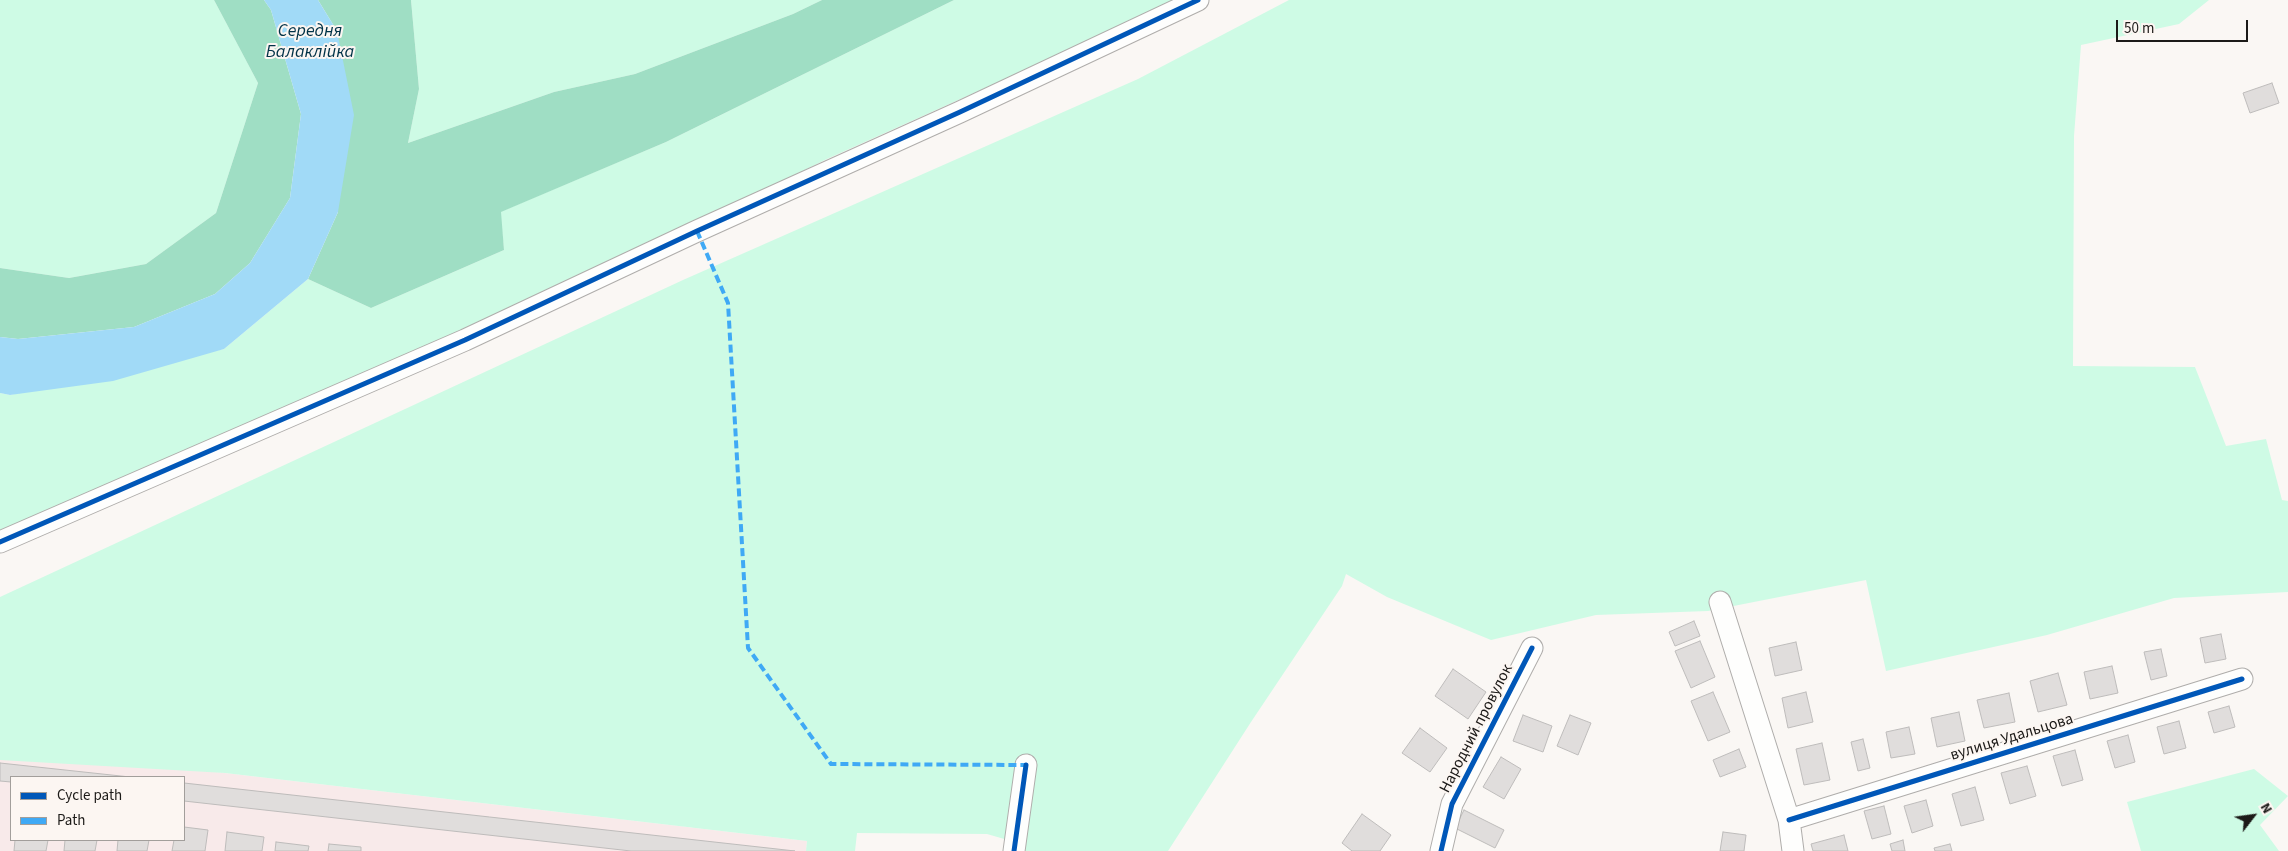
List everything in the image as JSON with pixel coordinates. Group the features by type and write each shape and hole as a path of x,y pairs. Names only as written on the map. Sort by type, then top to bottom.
{"street":[{"path":"0,542 466,340 697,231 960,112 1198,0"},
{"path":"1720,602 1789,820 1793,851"},
{"name":"Народний провулок","path":"1441,851 1452,804 1532,648"},
{"name":"вулиця Удальцова","path":"1789,820 2242,680"},
{"path":"1014,851 1026,765"}],"shaded area":[{"path":"0,749 225,773 807,841 806,851 0,851"}],"green space":[{"path":"0,0 214,0 258,83 216,213 146,264 69,278 0,268"},
{"path":"214,0 264,0 271,10 301,114 290,198 250,263 215,294 134,327 18,339 0,337 0,268 69,278 146,264 216,213 258,83"},
{"path":"318,0 411,0 419,89 408,143 554,92 635,74 793,14 822,0 954,0 666,142 501,212 504,250 371,308 308,279 338,212 337,31"},
{"path":"411,0 822,0 793,14 635,74 554,92 408,143 419,89"},
{"path":"954,0 1181,0 827,159 580,280 295,409 0,530 0,393 10,395 224,349 308,279 371,308 504,250 500,212 666,142"},
{"path":"1289,0 2209,0 2179,24 2081,45 2074,136 2073,366 2195,367 2226,446 2266,439 2282,500 2288,501 2288,592 2174,598 2047,635 1886,671 1866,580 1708,611 1596,615 1491,640 1387,597 1346,574 1342,586 1168,851 1017,851 1018,843 987,834 857,833 855,851 806,851 807,841 225,773 0,760 0,597 683,280 1138,79"},
{"path":"2254,769 2288,796 2260,825 2279,851 2141,851 2127,802"}],"water":[{"name":"Середня Балаклійка","path":"264,0 318,0 337,31 354,115 338,212 308,279 224,349 113,381 10,395 0,393 0,337 18,339 134,327 215,294 250,263 290,198 301,114 271,10"}],"building":[{"path":"2272,83 2279,103 2250,113 2243,93"},
{"path":"1694,621 1700,636 1675,646 1669,632"},
{"path":"2221,634 2226,659 2205,663 2200,638"},
{"path":"1700,641 1715,677 1691,688 1675,651"},
{"path":"1796,642 1802,670 1775,676 1769,648"},
{"path":"2161,649 2167,676 2151,680 2144,652"},
{"path":"2112,666 2118,693 2090,699 2084,672"},
{"path":"1453,669 1486,692 1468,719 1435,696"},
{"path":"2058,673 2067,705 2038,712 2030,681"},
{"path":"1713,692 1730,732 1708,741 1691,701"},
{"path":"1806,692 1813,722 1788,728 1782,698"},
{"path":"2009,693 2015,722 1984,728 1977,700"},
{"path":"2229,706 2235,727 2214,733 2208,712"},
{"path":"1959,712 1965,741 1937,747 1931,718"},
{"path":"1523,715 1552,726 1543,752 1513,741"},
{"path":"1570,715 1591,723 1578,755 1557,746"},
{"path":"2179,721 2186,748 2164,754 2157,727"},
{"path":"1909,727 1915,754 1891,758 1886,732"},
{"path":"1420,728 1447,748 1430,772 1402,753"},
{"path":"2128,735 2135,762 2115,768 2107,741"},
{"path":"1863,739 1870,768 1858,771 1851,742"},
{"path":"1822,743 1830,780 1804,785 1796,749"},
{"path":"1739,749 1746,767 1720,777 1713,760"},
{"path":"2075,750 2083,780 2062,786 2053,756"},
{"path":"1501,757 1521,769 1504,799 1483,787"},
{"path":"0,763 121,776 10,776 10,782 0,781"},
{"path":"2027,766 2036,796 2010,804 2001,773"},
{"path":"185,783 795,851 631,851 185,801"},
{"path":"1975,787 1984,820 1961,826 1952,794"},
{"path":"1926,800 1933,826 1912,833 1904,806"},
{"path":"1884,806 1891,834 1872,839 1864,811"},
{"path":"1464,810 1504,830 1495,848 1455,828"},
{"path":"1362,814 1391,835 1380,851 1352,851 1342,843"},
{"path":"185,827 208,830 205,851 172,851 174,841 185,841"},
{"path":"227,832 264,837 262,851 225,851"},
{"path":"1723,832 1746,835 1744,851 1720,851"},
{"path":"1844,835 1848,851 1813,851 1811,844"},
{"path":"1903,840 1905,851 1892,851 1890,844"},
{"path":"15,841 48,841 46,851 14,851"},
{"path":"65,841 97,841 95,851 64,851"},
{"path":"118,841 149,841 147,851 117,851"},
{"path":"276,842 309,846 308,851 275,851"},
{"path":"329,844 361,847 361,851 328,851"},
{"path":"1950,844 1952,851 1935,851 1934,848"}],"marked path":[{"path":"697,231 728,303 748,648 831,764 1026,765"}],"cycle path":[{"path":"0,542 465,340 1198,0"},
{"path":"1441,851 1452,804 1532,648"},
{"path":"1789,820 2242,679"},
{"path":"1014,851 1026,765"}]}
